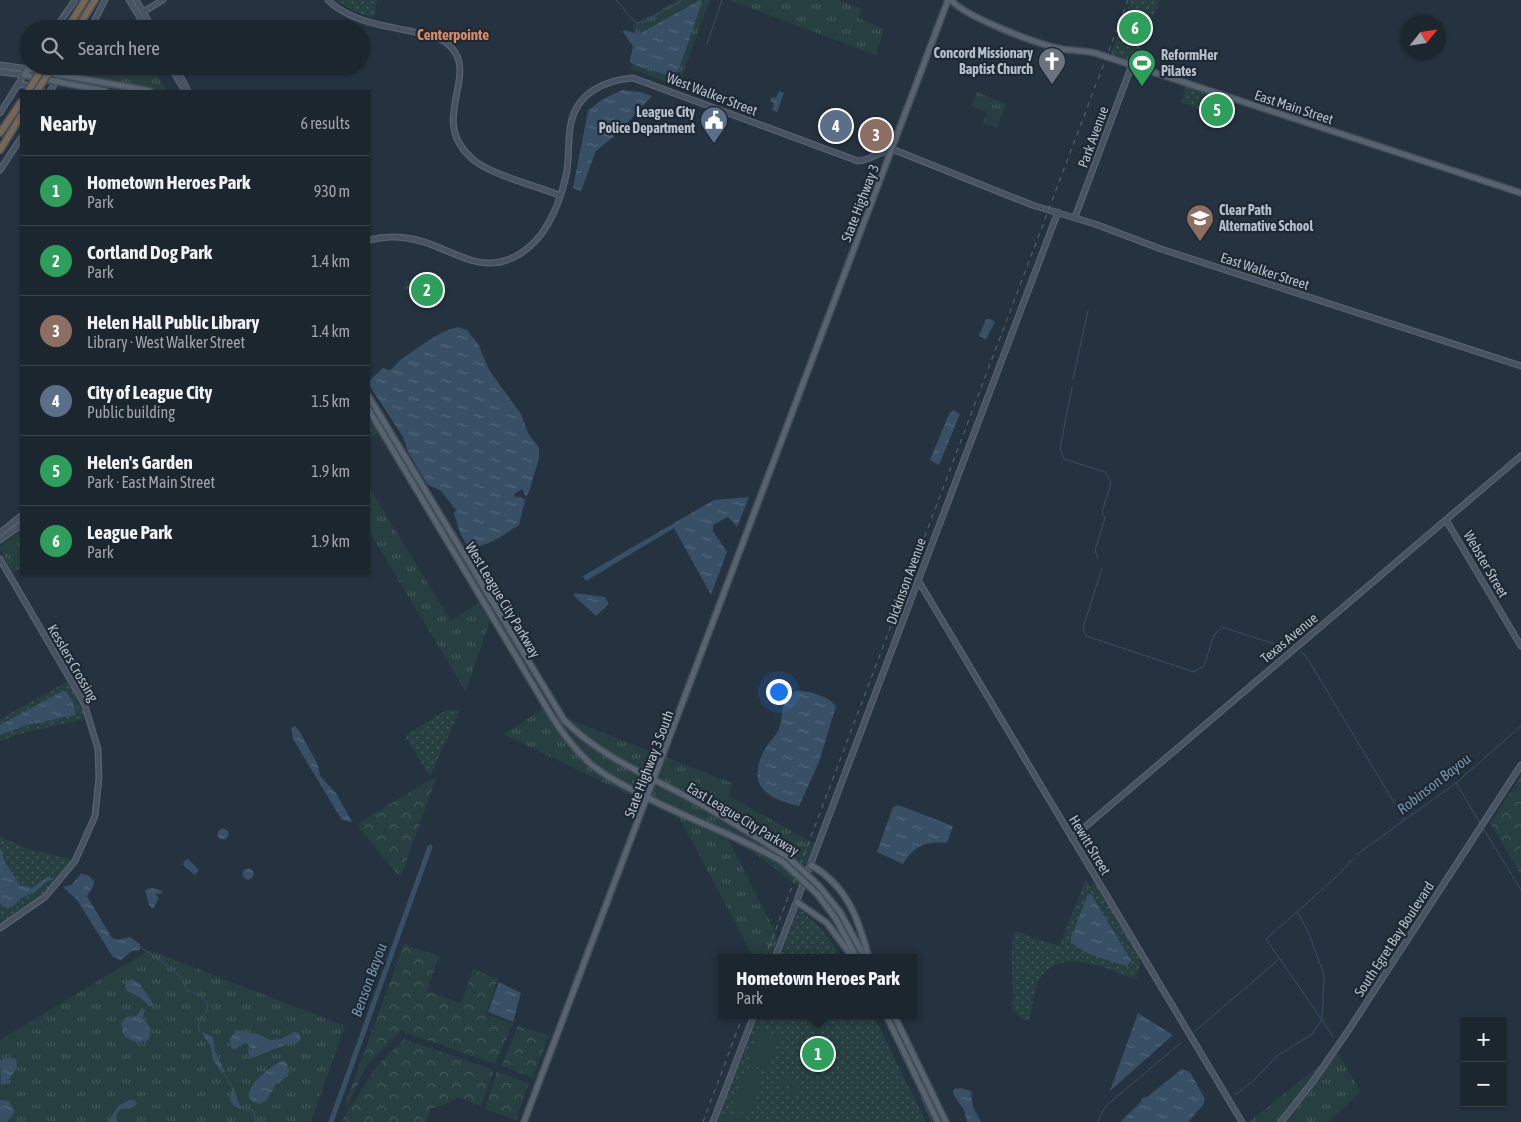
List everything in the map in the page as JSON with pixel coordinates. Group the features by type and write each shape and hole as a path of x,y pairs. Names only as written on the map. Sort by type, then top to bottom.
{"highway":[{"path":"73,20 85,0"},
{"path":"83,20 95,0"},
{"path":"29,90 38,75"},
{"path":"38,90 47,75"},
{"path":"0,133 20,103"},
{"path":"0,150 20,118"}],"main road":[{"name":"East Main Street","path":"950,0 960,9 974,17 1051,46 1082,50 1134,66 1521,193"},
{"name":"State Highway 3","path":"793,414 950,0"},
{"path":"24,75 100,90"},
{"path":"65,75 144,90"},
{"path":"74,75 78,78"},
{"name":"West League City Parkway","path":"370,400 532,671 564,720 576,732 655,780"},
{"name":"West League City Parkway","path":"370,412 564,736 582,756 610,778 648,799"},
{"name":"State Highway 3 South","path":"524,1122 793,414"},
{"path":"526,674 532,671"},
{"name":"East League City Parkway","path":"655,780 718,814 789,858 819,886 840,912 863,954"},
{"name":"East League City Parkway","path":"648,799 755,845 783,862 818,896 836,919 855,954"},
{"path":"811,865 834,881 845,895 867,954"},
{"path":"797,902 827,924 850,954"},
{"path":"887,1019 938,1122"},
{"path":"896,1019 946,1122"},
{"path":"920,1086 926,1083"},
{"path":"924,1092 929,1089"}],"street":[{"path":"62,20 76,0"},
{"path":"95,20 105,0"},
{"path":"129,0 142,20"},
{"path":"136,0 149,20"},
{"path":"139,15 164,0"},
{"path":"328,0 348,16 364,20"},
{"path":"370,21 433,37 449,46 457,56 461,67 453,118 456,133 463,146 482,165 559,195"},
{"path":"0,65 20,67"},
{"name":"Park Avenue","path":"1075,217 1130,71 1134,66"},
{"path":"0,72 20,74"},
{"path":"0,113 24,75"},
{"path":"51,90 60,75"},
{"path":"175,75 183,90"},
{"path":"180,75 187,90"},
{"name":"West Walker Street","path":"370,240 408,238 476,262 504,261 528,249 540,238 548,224 566,176 571,123 580,103 599,86 624,79 633,78 650,83 858,161 871,158 880,152 892,150"},
{"path":"18,85 28,85 40,90"},
{"path":"0,170 20,140"},
{"name":"East Walker Street","path":"892,150 1032,205 1075,217 1167,251 1521,366"},
{"name":"Dickinson Avenue","path":"778,954 1058,212"},
{"name":"Texas Avenue","path":"1072,838 1521,456"},
{"path":"0,533 20,517"},
{"name":"Webster Street","path":"1446,520 1521,646"},
{"path":"0,540 20,525"},
{"name":"Kesslers Crossing","path":"0,559 84,703 98,749 99,778 95,816 75,862 45,897 0,928"},
{"name":"Hewitt Street","path":"918,580 1242,1122"},
{"name":"South Egret Bay Boulevard","path":"1281,1122 1314,1080 1348,1030 1521,765"},
{"path":"713,1122 752,1019"}],"green space":[{"path":"336,0 377,0 374,18 353,11"},
{"path":"679,0 710,0 678,86 629,68 640,62 633,25"},
{"path":"729,0 839,0 862,9 858,18 884,29 876,55"},
{"path":"1131,0 1160,0 1135,63 1110,56"},
{"path":"88,75 157,75 166,90 102,90 96,77"},
{"path":"1186,86 1232,102 1227,119 1181,102"},
{"path":"977,92 1006,104 997,128 983,123 987,112 971,106"},
{"path":"435,278 442,280 444,278 449,286 422,300 411,288 406,291 403,289 405,281 428,286 432,285"},
{"path":"370,420 378,433 370,438"},
{"path":"370,489 451,621 479,602 490,620 466,692 370,533"},
{"path":"20,531 20,569 13,573 0,550 0,546"},
{"path":"70,680 89,718 15,735 0,742 0,719"},
{"path":"543,709 732,783 729,796 816,845 800,888 757,855 728,838 783,948 781,954 752,954 680,819 503,734"},
{"path":"446,710 460,710 430,776 405,736"},
{"path":"1521,776 1521,875 1490,823"},
{"path":"433,778 436,779 401,876 398,875 359,828 359,823"},
{"path":"0,836 25,848 73,860 41,895 3,924 0,918"},
{"path":"1086,879 1089,886 1095,883 1141,958 1136,979 1082,962 1068,962 1056,965 1045,972 1037,985 1030,1019 1026,1021 1012,1010 1012,950 1015,931 1059,946"},
{"path":"798,908 821,929 840,954 781,954"},
{"path":"404,944 439,956 427,991 461,1003 473,969 498,979 486,1014 513,1024 495,1064 401,1031 367,1065 348,1104 345,1104"},
{"path":"149,950 345,1026 311,1122 0,1122 0,1040"},
{"path":"756,1019 875,1019 926,1122 717,1122"},
{"path":"518,1026 549,1035 533,1078 502,1066"},
{"path":"759,1029 780,1037 767,1071 747,1063"},
{"path":"404,1039 494,1070 481,1106 457,1097 449,1103 430,1109 426,1122 341,1122 376,1067"},
{"path":"1337,1052 1361,1092 1328,1122 1249,1122"},
{"path":"746,1068 764,1075 749,1115 731,1108"},
{"path":"497,1071 529,1083 516,1120 485,1109"},
{"path":"792,1075 795,1082 782,1088 779,1082"},
{"path":"797,1084 800,1091 786,1097 783,1091"},
{"path":"726,1113 749,1122 723,1122"}],"water":[{"path":"700,0 702,2 679,69 673,77 632,64 630,61 633,46 623,32 624,30 639,34"},
{"path":"622,90 640,92 652,96 618,133 596,151 581,191 573,188 588,111 601,100"},
{"path":"779,91 784,93 777,112 772,110 774,103 770,101 772,97 776,98"},
{"path":"986,319 995,322 986,339 979,336"},
{"path":"458,327 467,330 478,344 489,370 521,414 528,433 539,448 539,458 529,492 526,497 522,489 514,494 515,497 521,497 525,500 519,525 489,543 476,546 468,546 465,542 454,513 456,510 441,491 427,484 408,452 403,437 370,387 370,380 383,368 391,369 401,359 429,340"},
{"path":"953,410 960,414 939,465 930,460 949,414"},
{"path":"749,497 737,527 728,517 713,525 713,531 727,552 711,595 674,528 586,581 583,576 714,500"},
{"path":"575,593 605,597 609,604 596,616 574,596"},
{"path":"63,691 67,692 73,704 75,715 27,725 0,735 0,725"},
{"path":"796,691 818,694 836,706 819,762 799,806 786,803 767,793 761,787 758,779 760,760 766,747 778,731 784,703"},
{"path":"295,726 318,765 320,776 336,793 352,822 342,820 293,739 291,728"},
{"path":"898,805 953,826 947,843 927,844 917,848 903,864 877,852 893,807"},
{"path":"223,828 229,834 223,840 217,834"},
{"path":"0,847 5,862 20,885 32,888 49,876 54,879 46,882 35,892 23,897 12,907 3,907 0,903"},
{"path":"188,859 199,870 195,875 183,865 185,860"},
{"path":"248,868 254,874 248,880 242,874"},
{"path":"81,874 88,875 94,881 94,885 87,896 112,938 117,940 130,937 140,944 140,950 132,951 121,960 113,957 77,900 63,887 71,885"},
{"path":"152,888 162,891 161,894 155,894 159,898 153,909 149,905 145,890"},
{"path":"1088,894 1091,894 1131,960 1127,966 1091,955 1071,943 1071,938"},
{"path":"132,979 140,984 154,1005 150,1007 141,998 127,991 125,986"},
{"path":"499,982 521,993 513,1022 488,1012"},
{"path":"142,1008 145,1010 143,1018 149,1026 151,1035 147,1041 136,1042 125,1037 121,1023 126,1017 136,1016"},
{"path":"1138,1013 1173,1035 1110,1091"},
{"path":"236,1030 258,1034 270,1040 281,1039 294,1032 299,1033 301,1039 297,1043 285,1045 252,1058 248,1053 249,1045 245,1043 236,1049 231,1048 230,1039"},
{"path":"201,1032 213,1037 215,1051 225,1072 222,1073 214,1061 210,1045"},
{"path":"16,1059 17,1067 7,1084 1,1085 0,1060"},
{"path":"282,1061 286,1062 289,1070 288,1076 276,1084 266,1101 260,1104 252,1101 249,1095 250,1089 255,1082"},
{"path":"1182,1069 1190,1072 1205,1099 1203,1105 1188,1122 1120,1122 1141,1102 1142,1098 1147,1097"},
{"path":"233,1086 239,1104 244,1110 234,1106 230,1101"},
{"path":"960,1088 971,1091 973,1107 981,1122 967,1122 964,1110 953,1094 954,1089"},
{"path":"0,1100 9,1101 15,1112 7,1122 0,1122"},
{"path":"129,1100 134,1100 137,1104 132,1108 121,1109 116,1114 117,1122 108,1122 118,1106"}],"waterway":[{"path":"616,0 636,23 646,21 682,0"},
{"path":"707,44 722,0"},
{"path":"1073,379 1088,311"},
{"path":"1072,387 1060,448 1064,459 1105,472 1111,483 1102,512 1105,518 1095,550 1098,559"},
{"path":"1102,568 1083,628 1086,636 1194,672 1204,666 1214,635 1222,627 1287,648"},
{"path":"1301,652 1306,656 1404,819"},
{"name":"Robinson Bayou","path":"1356,855 1456,783 1521,726"},
{"path":"1456,783 1480,823"},
{"path":"1483,828 1521,890"},
{"name":"Benson Bayou","path":"331,1122 430,847"},
{"name":"Robinson Bayou","path":"1234,1094 1254,1080 1278,1055 1311,1035 1322,1020 1266,939 1333,880 1354,858"},
{"name":"Robinson Bayou","path":"1297,912 1308,931 1324,975 1322,1020 1334,1038"},
{"path":"140,947 173,969 182,979 187,990 201,996 206,1001 208,1008 198,1026 200,1032"},
{"path":"1194,1032 1279,959"},
{"path":"1098,1122 1108,1104 1182,1042"},
{"path":"224,1074 232,1086"},
{"path":"921,1098 932,1122"},
{"path":"244,1110 253,1110 256,1122"}],"railway":[{"path":"767,954 1128,0"},
{"path":"703,1122 742,1019"}],"place":[{"name":"League Park","path":"1135,28"},
{"name":"Concord Missionary Baptist Church","path":"1052,85"},
{"name":"ReformHer Pilates","path":"1142,87"},
{"name":"Helen's Garden","path":"1217,110"},
{"name":"City of League City","path":"836,126"},
{"name":"Helen Hall Public Library","path":"876,135"},
{"name":"League City Police Department","path":"714,144"},
{"name":"Clear Path Alternative School","path":"1200,242"},
{"name":"Cortland Dog Park","path":"427,290"},
{"name":"Hometown Heroes Park","path":"818,1054"}],"district":[{"name":"Centerpointe","path":"453,35"}]}
